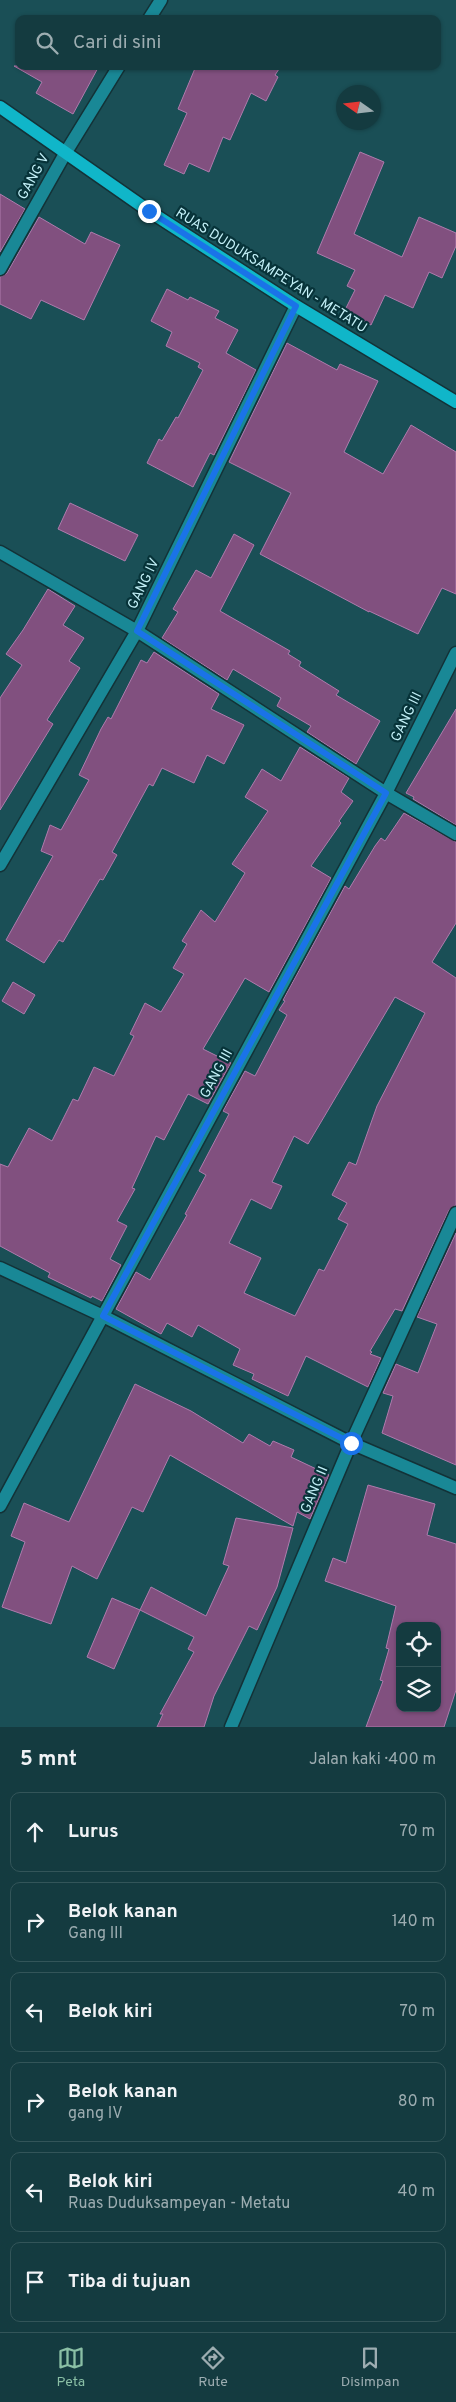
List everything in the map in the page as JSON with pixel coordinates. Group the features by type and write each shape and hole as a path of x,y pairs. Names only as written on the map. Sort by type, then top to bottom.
{"main road":[{"name":"RUAS DUDUKSAMPEYAN - METATU","path":"0,107 149,211 296,306 456,402"}],"street":[{"path":"152,15 161,0"},
{"name":"GANG V","path":"0,270 66,152 117,70"},
{"name":"GANG IV","path":"0,865 137,631 296,306"},
{"path":"0,552 137,631 386,793 456,834"},
{"name":"GANG III","path":"0,1506 386,793 456,653"},
{"name":"GANG II","path":"231,1727 351,1443 456,1213"},
{"path":"0,1268 103,1316 351,1443 456,1488"}],"building":[{"path":"21,70 97,70 73,114 36,93 42,82"},
{"path":"194,70 278,70 275,75 278,77 266,101 251,93 230,140 223,137 209,172 189,163 184,174 164,165 187,113 178,109"},
{"path":"360,152 384,162 354,234 402,257 419,217 456,233 456,246 442,278 429,272 413,308 385,295 371,325 344,312 355,290 347,286 355,270 317,253"},
{"path":"0,194 25,209 0,252"},
{"path":"39,217 85,244 91,232 120,245 84,320 41,300 31,319 0,304 0,277 7,273"},
{"path":"167,289 188,300 190,297 219,311 215,318 238,330 226,353 256,370 214,455 210,453 193,487 147,463 159,439 162,441 176,417 178,418 203,370 198,367 200,363 166,346 172,332 151,321"},
{"path":"287,343 337,370 340,364 378,381 344,452 383,474 411,425 456,452 456,594 442,588 418,634 369,612 260,554 291,493 229,462"},
{"path":"70,503 138,535 125,561 58,529"},
{"path":"234,534 254,545 220,611 290,651 288,654 301,662 299,666 339,691 336,695 380,721 356,764 307,732 311,726 277,706 281,698 233,669 227,680 162,638 178,612 173,609 196,570 211,578"},
{"path":"48,589 75,606 63,625 84,638 69,661 80,668 47,720 53,724 0,810 0,698 22,665 6,654"},
{"path":"154,652 219,694 211,709 244,725 224,764 207,755 194,783 162,768 153,786 149,784 112,852 117,855 103,880 100,879 63,942 59,940 44,963 6,940 53,856 41,851 50,825 61,830 89,780 79,775 101,729 108,717 111,719 141,660 147,663"},
{"path":"456,709 456,825 406,793"},
{"path":"300,747 349,778 341,792 353,801 339,821 341,823 311,866 331,878 269,992 245,978 203,1049 231,1063 208,1104 188,1094 164,1140 156,1136 132,1188 135,1189 117,1221 127,1226 110,1259 121,1265 102,1301 92,1296 91,1298 48,1277 50,1273 0,1246 0,1164 8,1167 29,1128 52,1141 73,1099 78,1101 94,1067 114,1076 134,1036 130,1034 145,1003 161,1012 184,974 173,968 187,944 182,941 201,910 215,922 245,873 232,864 268,811 245,797 262,769 281,781"},
{"path":"404,813 456,842 456,923 432,962 456,978 456,1205 449,1210 402,1311 395,1309 370,1351 372,1352 370,1354 381,1358 368,1387 306,1356 288,1396 252,1379 254,1374 233,1365 240,1349 198,1325 192,1337 167,1323 161,1334 116,1309 136,1272 150,1280 187,1215 185,1214 206,1175 199,1171 229,1114 223,1111 245,1071 255,1076 287,1015 279,1010 285,1001 283,1000 345,886 349,889 381,838 385,841","holes":["395,997 425,1013 377,1106 356,1165 349,1162 332,1195 347,1203 338,1219 348,1224 324,1271 319,1269 295,1316 244,1293 261,1258 229,1243 251,1199 271,1209 282,1186 272,1182 294,1136 308,1144"]},
{"path":"13,982 35,995 24,1014 2,1001"},
{"path":"456,1233 456,1465 382,1433 393,1396 383,1393 396,1364 418,1373 437,1324 417,1317"},
{"path":"135,1384 191,1411 243,1443 249,1434 270,1446 273,1441 294,1450 291,1457 329,1475 310,1519 297,1512 293,1526 170,1455 143,1512 132,1507 97,1579 72,1566 51,1624 2,1607 25,1542 11,1536 24,1503 69,1522"},
{"path":"368,1485 435,1504 427,1535 456,1544 456,1690 444,1727 366,1727 383,1681 380,1680 389,1649 386,1648 396,1606 325,1581 333,1558 346,1563"},
{"path":"236,1518 293,1528 277,1587 257,1630 249,1626 214,1696 204,1727 157,1727 163,1714 160,1714 194,1652 188,1649 194,1637 140,1610 151,1587 206,1616 229,1566 223,1564"},
{"path":"112,1598 140,1610 114,1669 87,1657"}],"route":[{"path":"149,211 296,306 137,631 386,793 103,1316 351,1443"}]}
